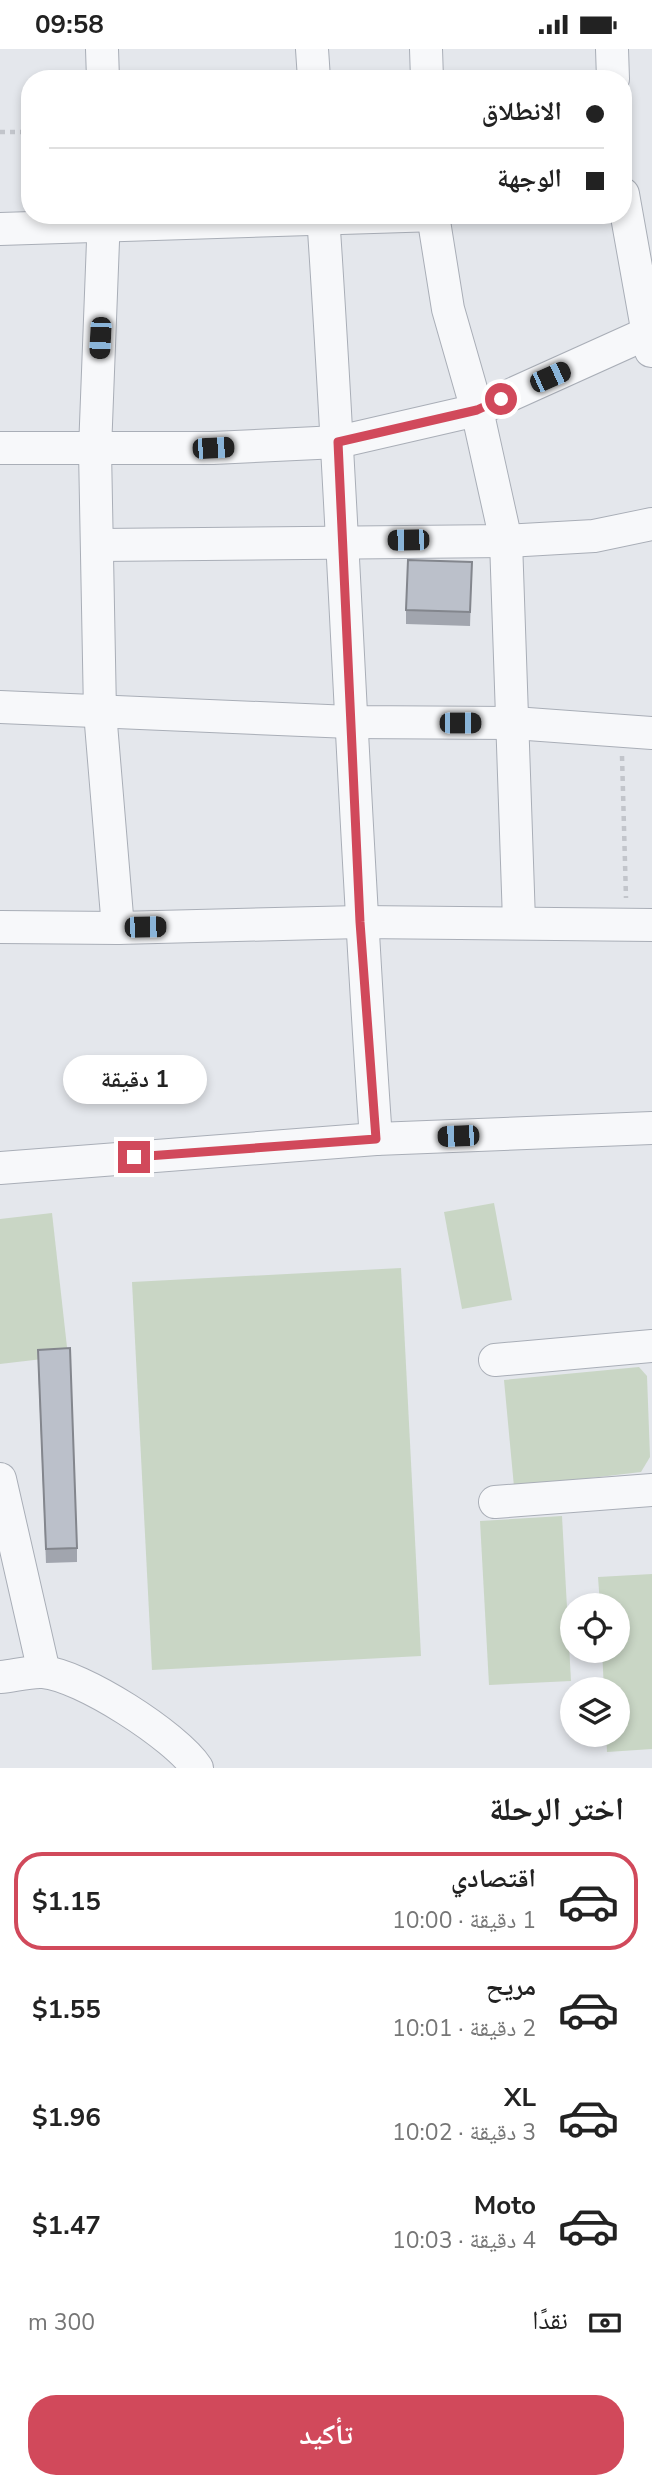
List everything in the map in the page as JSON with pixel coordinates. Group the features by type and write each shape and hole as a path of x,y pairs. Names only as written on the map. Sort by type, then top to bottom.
{"street":[{"path":"102,49 103,70"},
{"path":"312,49 313,70"},
{"path":"426,49 427,70"},
{"path":"612,49 613,70"},
{"path":"0,229 66,224"},
{"path":"105,224 95,450 99,545 100,712 118,928"},
{"path":"323,224 344,541 360,922 376,1139"},
{"path":"436,224 448,309 477,410 506,541 519,921"},
{"path":"0,448 95,450 338,442 477,410 651,339 629,224"},
{"path":"99,545 506,541 594,535 652,524"},
{"path":"0,707 350,722 514,723 637,732"},
{"path":"0,927 118,928 519,921 639,925"},
{"path":"0,1168 376,1139 652,1128"},
{"path":"495,1360 652,1346"},
{"path":"0,1479 44,1672"},
{"path":"495,1501 652,1490"},
{"path":"0,1678 44,1672 119,1704 167,1736 189,1756 197,1768"}],"path":[{"path":"0,132 21,132"},
{"path":"637,732 639,925"}],"green space":[{"path":"494,1203 512,1300 462,1309 444,1212"},
{"path":"52,1213 68,1356 0,1364 0,1219"},
{"path":"401,1268 421,1656 152,1670 132,1282"},
{"path":"639,1367 647,1376 650,1457 641,1472 514,1487 504,1380"},
{"path":"562,1516 566,1593 560,1593 560,1663 570,1663 571,1677 560,1677 560,1682 489,1685 480,1521"},
{"path":"652,1574 652,1749 607,1752 607,1747 630,1747 630,1677 603,1677 603,1663 630,1663 630,1593 599,1593 598,1577"}],"building":[{"path":"408,560 472,562 470,612 406,610"},
{"path":"70,1348 77,1548 46,1549 38,1350"}],"route":[{"path":"134,1157 376,1139 360,922 338,442 477,410 501,399"}]}
